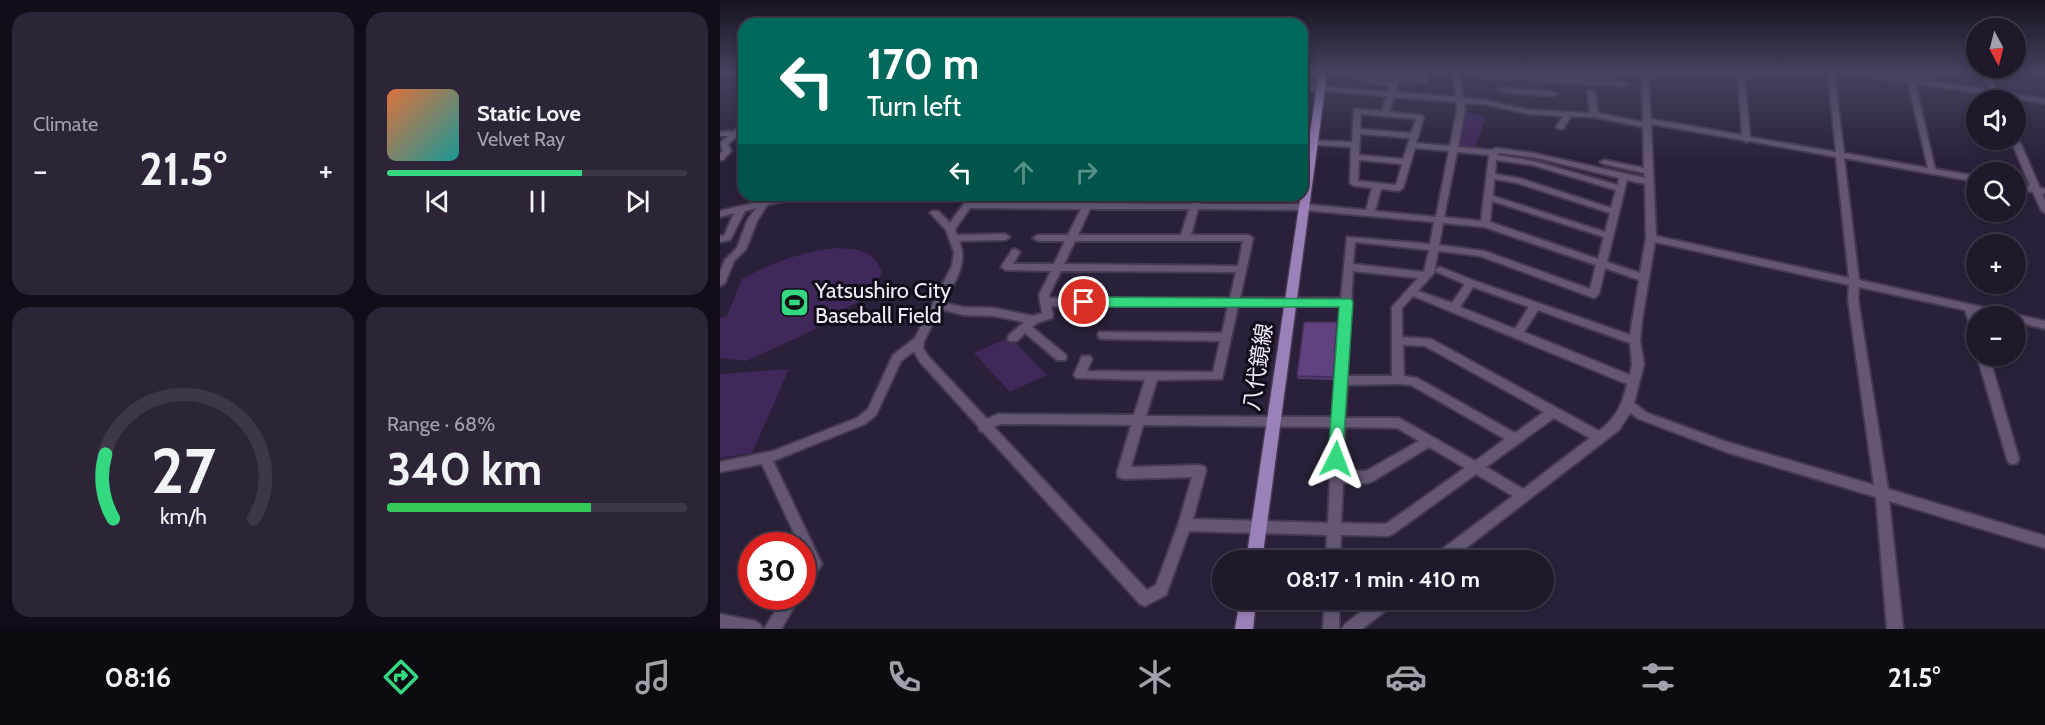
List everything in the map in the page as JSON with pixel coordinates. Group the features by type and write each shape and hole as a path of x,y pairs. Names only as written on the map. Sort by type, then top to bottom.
{"main road":[{"name":"八代鏡線","path":"1308,138 1317,102"},
{"name":"八代鏡線","path":"1256,550 1303,201"},
{"path":"1244,629 1247,610"}],"street":[{"path":"1385,114 1388,102"},
{"path":"1398,380 1397,307 1426,276 1434,248 1461,102"},
{"path":"1475,102 1530,112 1594,115 1839,154 1966,177"},
{"path":"1530,102 1530,112"},
{"path":"1555,102 1555,112"},
{"path":"1592,102 1594,115"},
{"path":"1452,550 1615,426 1628,405 1638,364 1635,341 1652,238 1646,102"},
{"path":"1743,102 1746,140"},
{"path":"1834,102 1854,282 1853,299 1881,495 1895,629"},
{"path":"1916,102 1932,168"},
{"path":"1357,111 1420,117 1399,188 1354,183 1356,131 1357,111"},
{"path":"1560,127 1569,113"},
{"path":"1356,131 1533,163 1620,188"},
{"path":"720,158 727,151 724,143 738,132"},
{"path":"1308,142 1355,146"},
{"path":"1485,224 1493,155 1496,150 1533,154 1624,176 1648,177"},
{"path":"2020,150 2045,210"},
{"path":"1355,157 1406,162"},
{"path":"1604,162 1648,177"},
{"path":"1490,176 1519,181 1615,212"},
{"path":"1333,550 1335,477 1350,239 1481,253 1594,294 1624,176"},
{"path":"1370,213 1377,186"},
{"path":"1488,197 1609,236"},
{"path":"720,214 775,201"},
{"path":"952,233 970,201"},
{"path":"1013,338 1030,324 1048,315 1044,295 1089,201"},
{"path":"1185,238 1196,201"},
{"path":"720,283 725,261 741,249 752,221 764,204"},
{"path":"967,205 1303,207 1485,224 1644,278"},
{"path":"720,239 727,238 741,209"},
{"path":"935,213 952,233 959,252 957,266 918,348 924,359 984,427 1145,599 1161,590 1185,525 1200,471 1123,473 1152,376"},
{"path":"952,233 1005,237"},
{"path":"1038,238 1248,238 1218,376 1080,375 1086,359"},
{"path":"1652,238 1966,307"},
{"path":"1015,252 1006,267 1242,269"},
{"path":"1349,267 1426,276"},
{"path":"1440,270 1635,341"},
{"path":"1454,308 1472,283"},
{"path":"1412,292 1633,381"},
{"path":"1045,302 1346,302"},
{"path":"938,305 963,311 994,312 1030,324 1060,357"},
{"path":"1517,334 1534,306"},
{"path":"2026,320 2045,325"},
{"path":"1103,335 1225,337"},
{"path":"720,467 766,459 818,440 866,418 872,412 897,358 920,341"},
{"path":"1397,341 1427,342 1599,437"},
{"path":"1986,366 2013,459"},
{"path":"1341,381 1413,381 1515,439"},
{"path":"1628,405 1643,416 1726,447 2045,542"},
{"path":"1185,525 1259,529 1388,530 1553,412"},
{"path":"984,427 998,419 1399,423 1474,469 1524,495"},
{"path":"1335,477 1368,477 1429,441"},
{"path":"766,459 800,532"},
{"path":"772,629 784,610"},
{"path":"1331,629 1332,610"},
{"path":"1350,629 1375,610"},
{"path":"720,621 755,629"}],"shaded area":[{"path":"1462,111 1486,117 1474,150 1458,149"},
{"name":"Yatsushiro City Baseball Field","path":"838,248 864,252 878,264 882,271 878,285 870,297 823,318 814,330 746,361 720,358 720,318 727,316 742,279 788,258"},
{"path":"1010,337 1047,375 1010,392 974,353"},
{"path":"789,369 752,453 720,458 720,374"}],"building":[{"path":"1304,322 1337,322 1333,377 1297,376"}],"place":[{"name":"Yatsushiro City Baseball Field","path":"794,303"}],"route":[{"path":"1084,302 1346,302 1336,459"}]}
